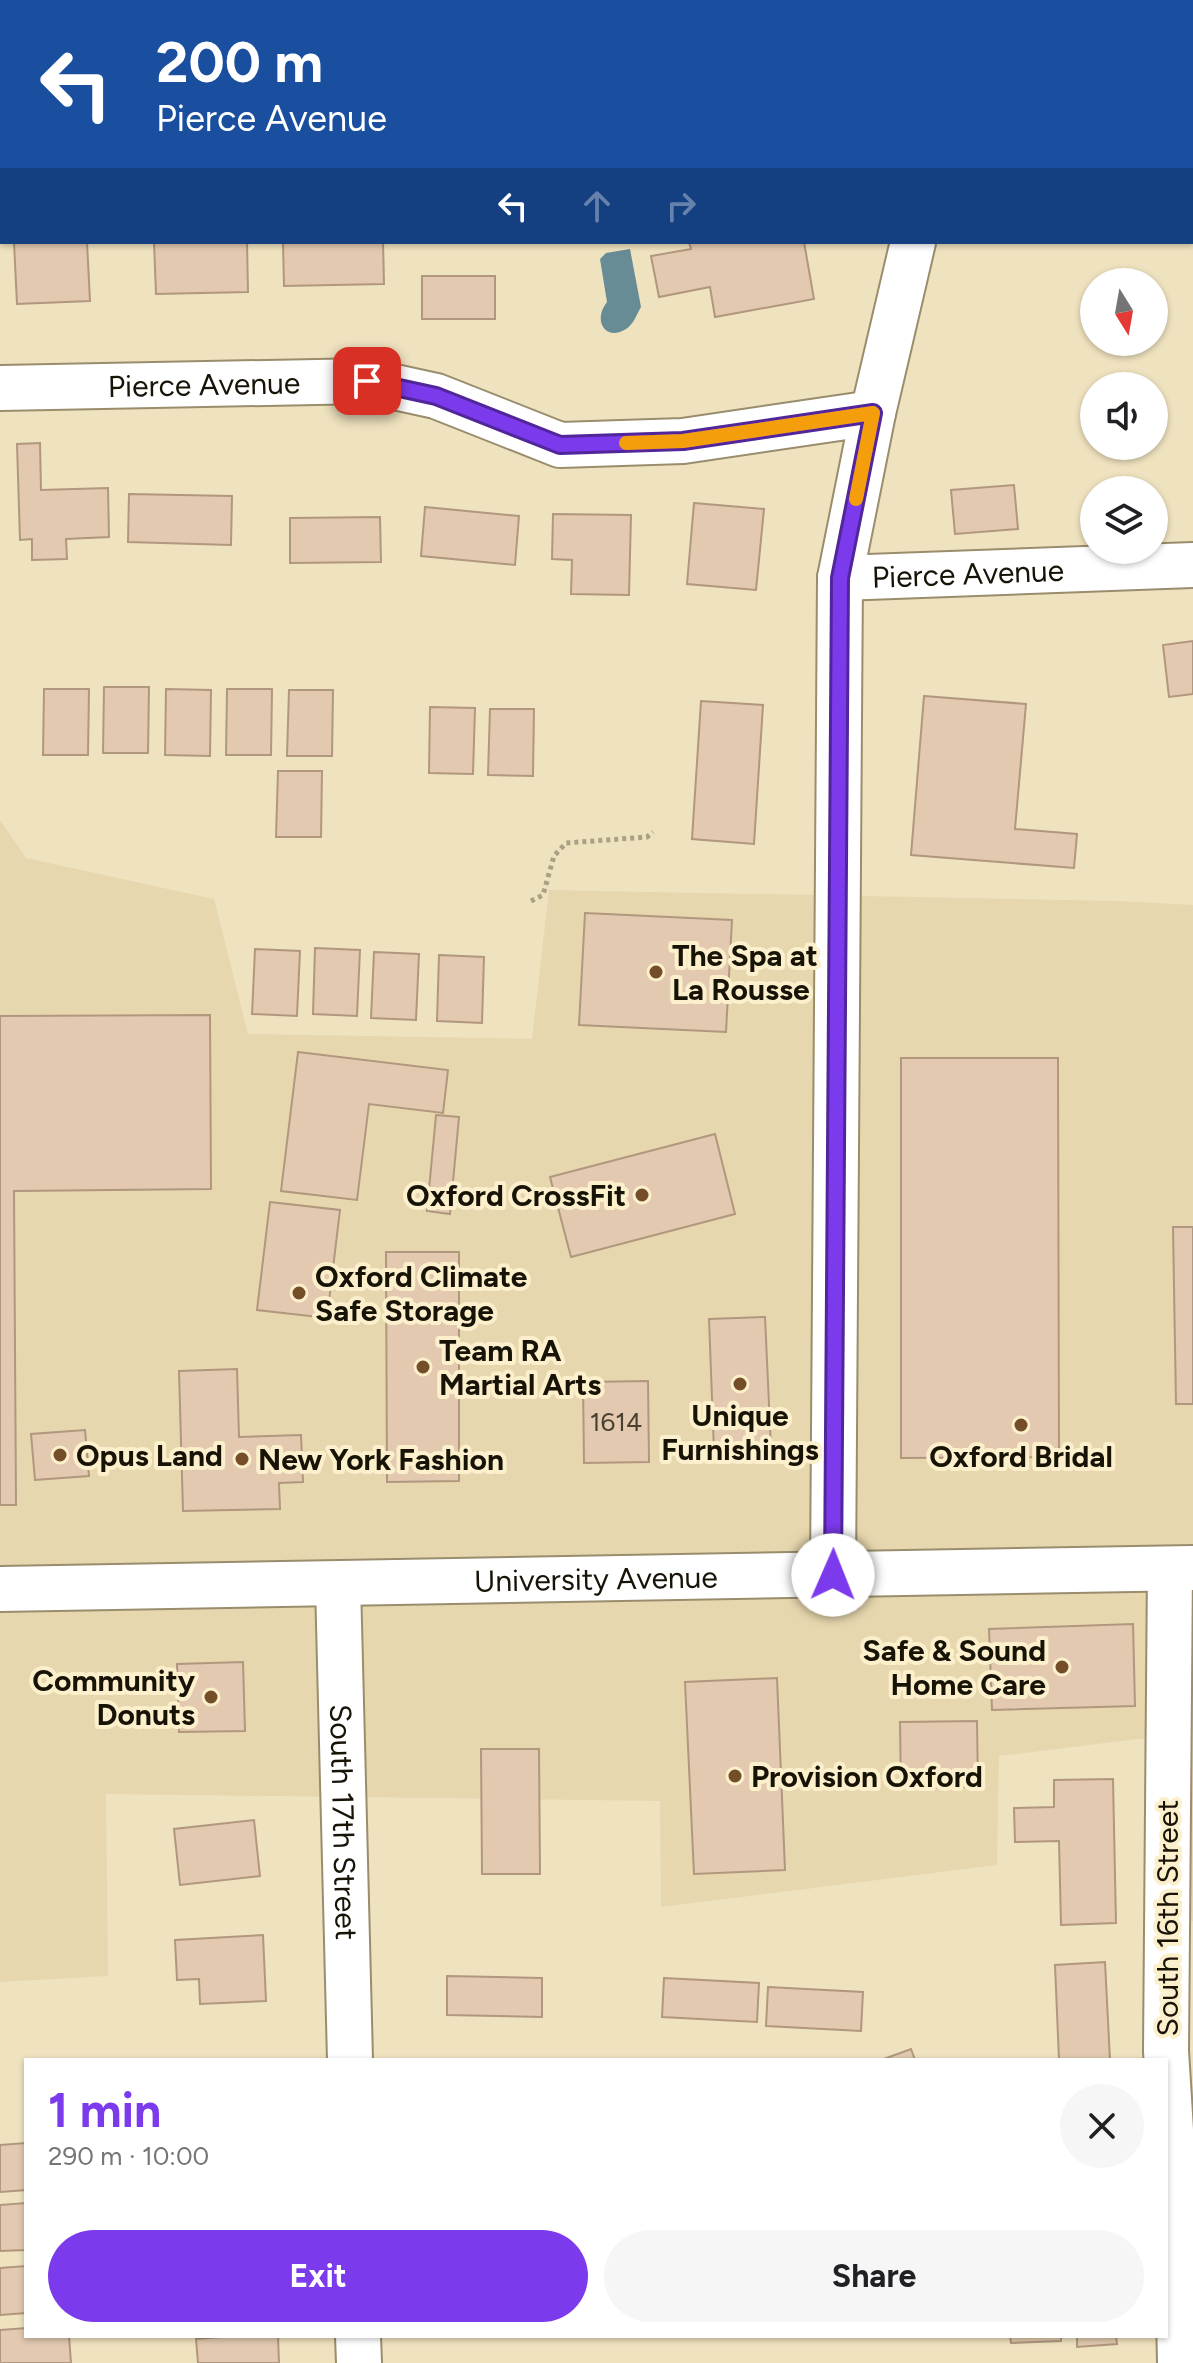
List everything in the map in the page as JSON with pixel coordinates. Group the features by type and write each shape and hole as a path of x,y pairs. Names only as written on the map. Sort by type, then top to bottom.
{"street":[{"path":"833,1575 840,578 873,413 913,244"},
{"name":"Pierce Avenue","path":"0,388 367,381 436,396 560,445 683,441 873,413"},
{"name":"Pierce Avenue","path":"840,578 1193,565"},
{"name":"University Avenue","path":"0,1589 1181,1568"},
{"name":"South 16th Street","path":"1166,2058 1181,1568"},
{"name":"South 17th Street","path":"338,1584 350,2058"},
{"name":"South 16th Street","path":"1168,2083 1177,2226 1180,2363"},
{"path":"358,2338 359,2363"}],"path":[{"path":"531,901 543,895 554,856 566,843 647,837 653,832"}],"shaded area":[{"path":"0,820 26,858 214,899 248,1034 532,1039 549,890 1193,905 1193,1921 1175,1922 1191,1738 1137,1739 999,1756 997,1865 661,1907 660,1801 106,1794 108,1976 0,1982"}],"water":[{"path":"630,249 641,307 628,327 612,333 603,328 601,322 607,302 600,259 606,253"}],"building":[{"path":"14,244 87,244 90,301 17,304"},
{"path":"154,244 247,244 248,292 156,294"},
{"path":"283,244 383,244 384,284 284,286"},
{"path":"690,244 804,244 814,299 715,317 710,287 659,297 651,256 691,249"},
{"path":"422,276 495,276 495,319 422,319"},
{"path":"40,443 41,490 108,488 109,537 66,539 67,559 32,560 32,539 20,540 17,444"},
{"path":"1014,485 1018,529 955,534 951,490"},
{"path":"129,494 232,496 231,545 128,542"},
{"path":"694,503 764,509 756,590 687,584"},
{"path":"425,507 519,516 515,565 421,556"},
{"path":"553,514 631,515 629,595 571,594 572,560 552,559"},
{"path":"380,517 381,562 290,563 290,518"},
{"path":"1193,641 1193,694 1169,697 1163,645"},
{"path":"104,687 149,687 148,753 103,753"},
{"path":"44,689 89,689 88,755 43,755"},
{"path":"166,689 211,690 210,756 165,755"},
{"path":"227,689 272,689 271,755 226,755"},
{"path":"289,690 333,690 332,756 287,756"},
{"path":"924,696 1026,704 1015,829 1077,834 1074,868 911,855"},
{"path":"701,701 763,705 754,844 692,839"},
{"path":"430,707 475,708 473,774 429,773"},
{"path":"490,709 534,709 533,776 488,775"},
{"path":"278,771 322,771 321,837 276,837"},
{"name":"The Spa at La Rousse","path":"585,913 732,920 726,1032 579,1025"},
{"path":"315,948 360,950 357,1016 313,1014"},
{"path":"255,949 300,951 297,1016 252,1014"},
{"path":"374,952 419,954 416,1020 371,1018"},
{"path":"439,955 484,957 482,1023 437,1021"},
{"path":"210,1015 211,1189 14,1191 16,1505 0,1505 0,1016"},
{"path":"298,1052 448,1070 443,1113 369,1104 357,1200 281,1191"},
{"path":"901,1058 1058,1058 1059,1457 901,1458"},
{"path":"436,1115 459,1117 450,1214 427,1211"},
{"name":"Oxford CrossFit","path":"715,1134 735,1214 571,1257 550,1177"},
{"path":"270,1202 340,1210 327,1318 257,1310"},
{"path":"1173,1227 1193,1227 1193,1404 1176,1404"},
{"name":"Team RA Martial Arts","path":"386,1252 459,1252 459,1481 387,1482"},
{"name":"Unique Furnishings","path":"765,1317 771,1448 714,1451 709,1319"},
{"name":"New York Fashion","path":"237,1369 239,1437 301,1435 303,1482 279,1483 280,1509 183,1511 179,1371"},
{"path":"648,1381 649,1462 584,1463 583,1382"},
{"name":"Opus Land","path":"85,1430 89,1476 35,1480 31,1434"},
{"name":"Safe & Sound Home Care","path":"1133,1624 1135,1706 992,1710 989,1629"},
{"name":"Community Donuts","path":"243,1662 245,1731 179,1732 177,1664"},
{"name":"Provision Oxford","path":"777,1678 785,1870 694,1874 685,1682"},
{"path":"977,1721 978,1787 901,1788 900,1722"},
{"path":"481,1749 539,1749 540,1874 482,1874"},
{"path":"1113,1779 1116,1923 1061,1925 1059,1841 1015,1842 1014,1808 1054,1807 1054,1780"},
{"path":"254,1820 260,1876 180,1885 174,1829"},
{"path":"263,1935 266,2001 200,2004 199,1979 177,1980 175,1940"},
{"path":"1105,1962 1110,2058 1059,2058 1055,1965"},
{"path":"447,1976 542,1978 542,2017 447,2015"},
{"path":"664,1978 759,1983 757,2022 662,2017"},
{"path":"768,1987 863,1992 861,2031 766,2026"},
{"path":"911,2049 914,2058 886,2058"},
{"path":"24,2143 24,2190 0,2192 0,2145"},
{"path":"24,2203 24,2250 0,2251 0,2205"},
{"path":"24,2266 24,2313 0,2315 0,2268"},
{"path":"24,2328 24,2338 69,2338 71,2363 0,2363 0,2330"},
{"path":"278,2338 279,2363 198,2363 196,2339"},
{"path":"1010,2338 1061,2338 1061,2341 1011,2343"},
{"path":"1077,2338 1116,2338 1117,2344 1077,2347"}],"slow traffic":[{"path":"626,443 683,441 873,413 856,499"}],"place":[{"name":"The Spa at La Rousse","path":"656,972"},
{"name":"Oxford CrossFit","path":"642,1195"},
{"name":"Oxford Climate Safe Storage","path":"299,1293"},
{"name":"Team RA Martial Arts","path":"423,1367"},
{"name":"Unique Furnishings","path":"740,1384"},
{"name":"Oxford Bridal","path":"1021,1425"},
{"name":"Opus Land","path":"60,1455"},
{"name":"New York Fashion","path":"242,1459"},
{"name":"Safe & Sound Home Care","path":"1062,1667"},
{"name":"Community Donuts","path":"211,1697"},
{"name":"Provision Oxford","path":"735,1776"}],"route":[{"path":"367,381 436,396 560,445 683,441 873,413 840,578 833,1575"}]}
